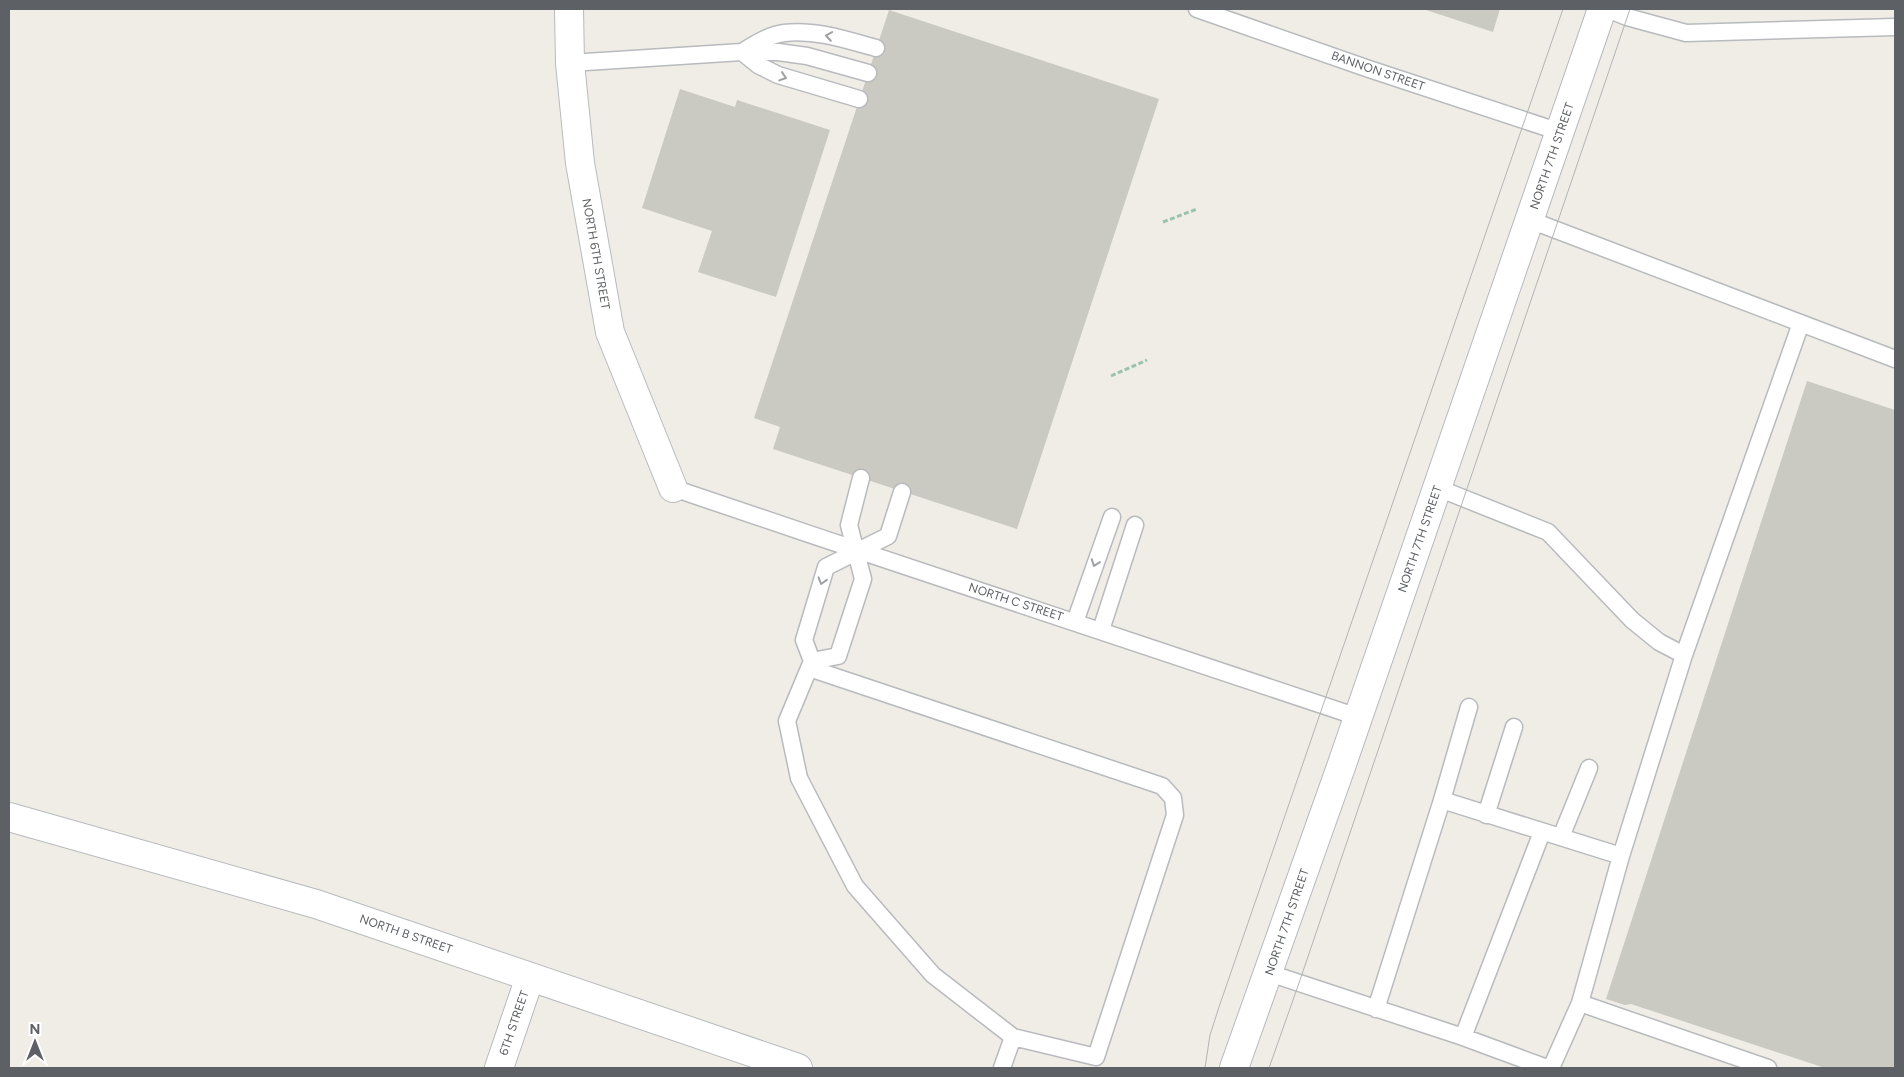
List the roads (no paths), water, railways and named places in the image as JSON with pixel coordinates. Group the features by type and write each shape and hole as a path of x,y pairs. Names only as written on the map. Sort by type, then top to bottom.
{"street":[{"name":"NORTH 6TH STREET","path":"570,9 570,63 580,163 610,332 673,488"},
{"name":"NORTH 7TH STREET","path":"1234,1068 1438,488 1602,9"},
{"name":"NORTH B STREET","path":"9,817 316,904 798,1068"},
{"name":"6TH STREET","path":"499,1068 530,977"}],"lane":[{"name":"BANNON STREET","path":"1197,9 1369,69 1560,132"},
{"path":"1607,9 1627,17 1686,33 1895,27"},
{"path":"742,52 763,40 784,33 810,33 835,37 876,48"},
{"path":"570,63 742,52 778,52 807,56 868,73"},
{"path":"742,52 758,66 778,76 859,99"},
{"path":"1530,220 1895,359"},
{"path":"1551,1068 1580,1003 1621,856 1684,655 1800,323"},
{"path":"811,665 838,656 863,579 849,525 861,478"},
{"name":"NORTH C STREET","path":"673,488 1358,717"},
{"path":"1438,488 1548,532 1632,620 1659,642 1684,655"},
{"path":"811,665 1162,786 1173,798 1175,816 1096,1057 1013,1037 933,975 856,886 798,778 787,721 811,665 804,640 826,567 888,536 902,492"},
{"path":"1075,622 1112,517"},
{"path":"1101,630 1135,525"},
{"path":"1376,1009 1442,800 1469,707"},
{"path":"1486,815 1514,727"},
{"path":"1561,837 1589,768"},
{"path":"1442,800 1621,856"},
{"path":"1463,1037 1542,832"},
{"path":"1269,973 1463,1037 1547,1068"},
{"path":"1580,1003 1768,1068"},
{"path":"1002,1068 1013,1037"}],"tram line":[{"path":"1205,1068 1210,1035 1219,1007 1563,9"},
{"path":"1269,1068 1630,9"}]}
